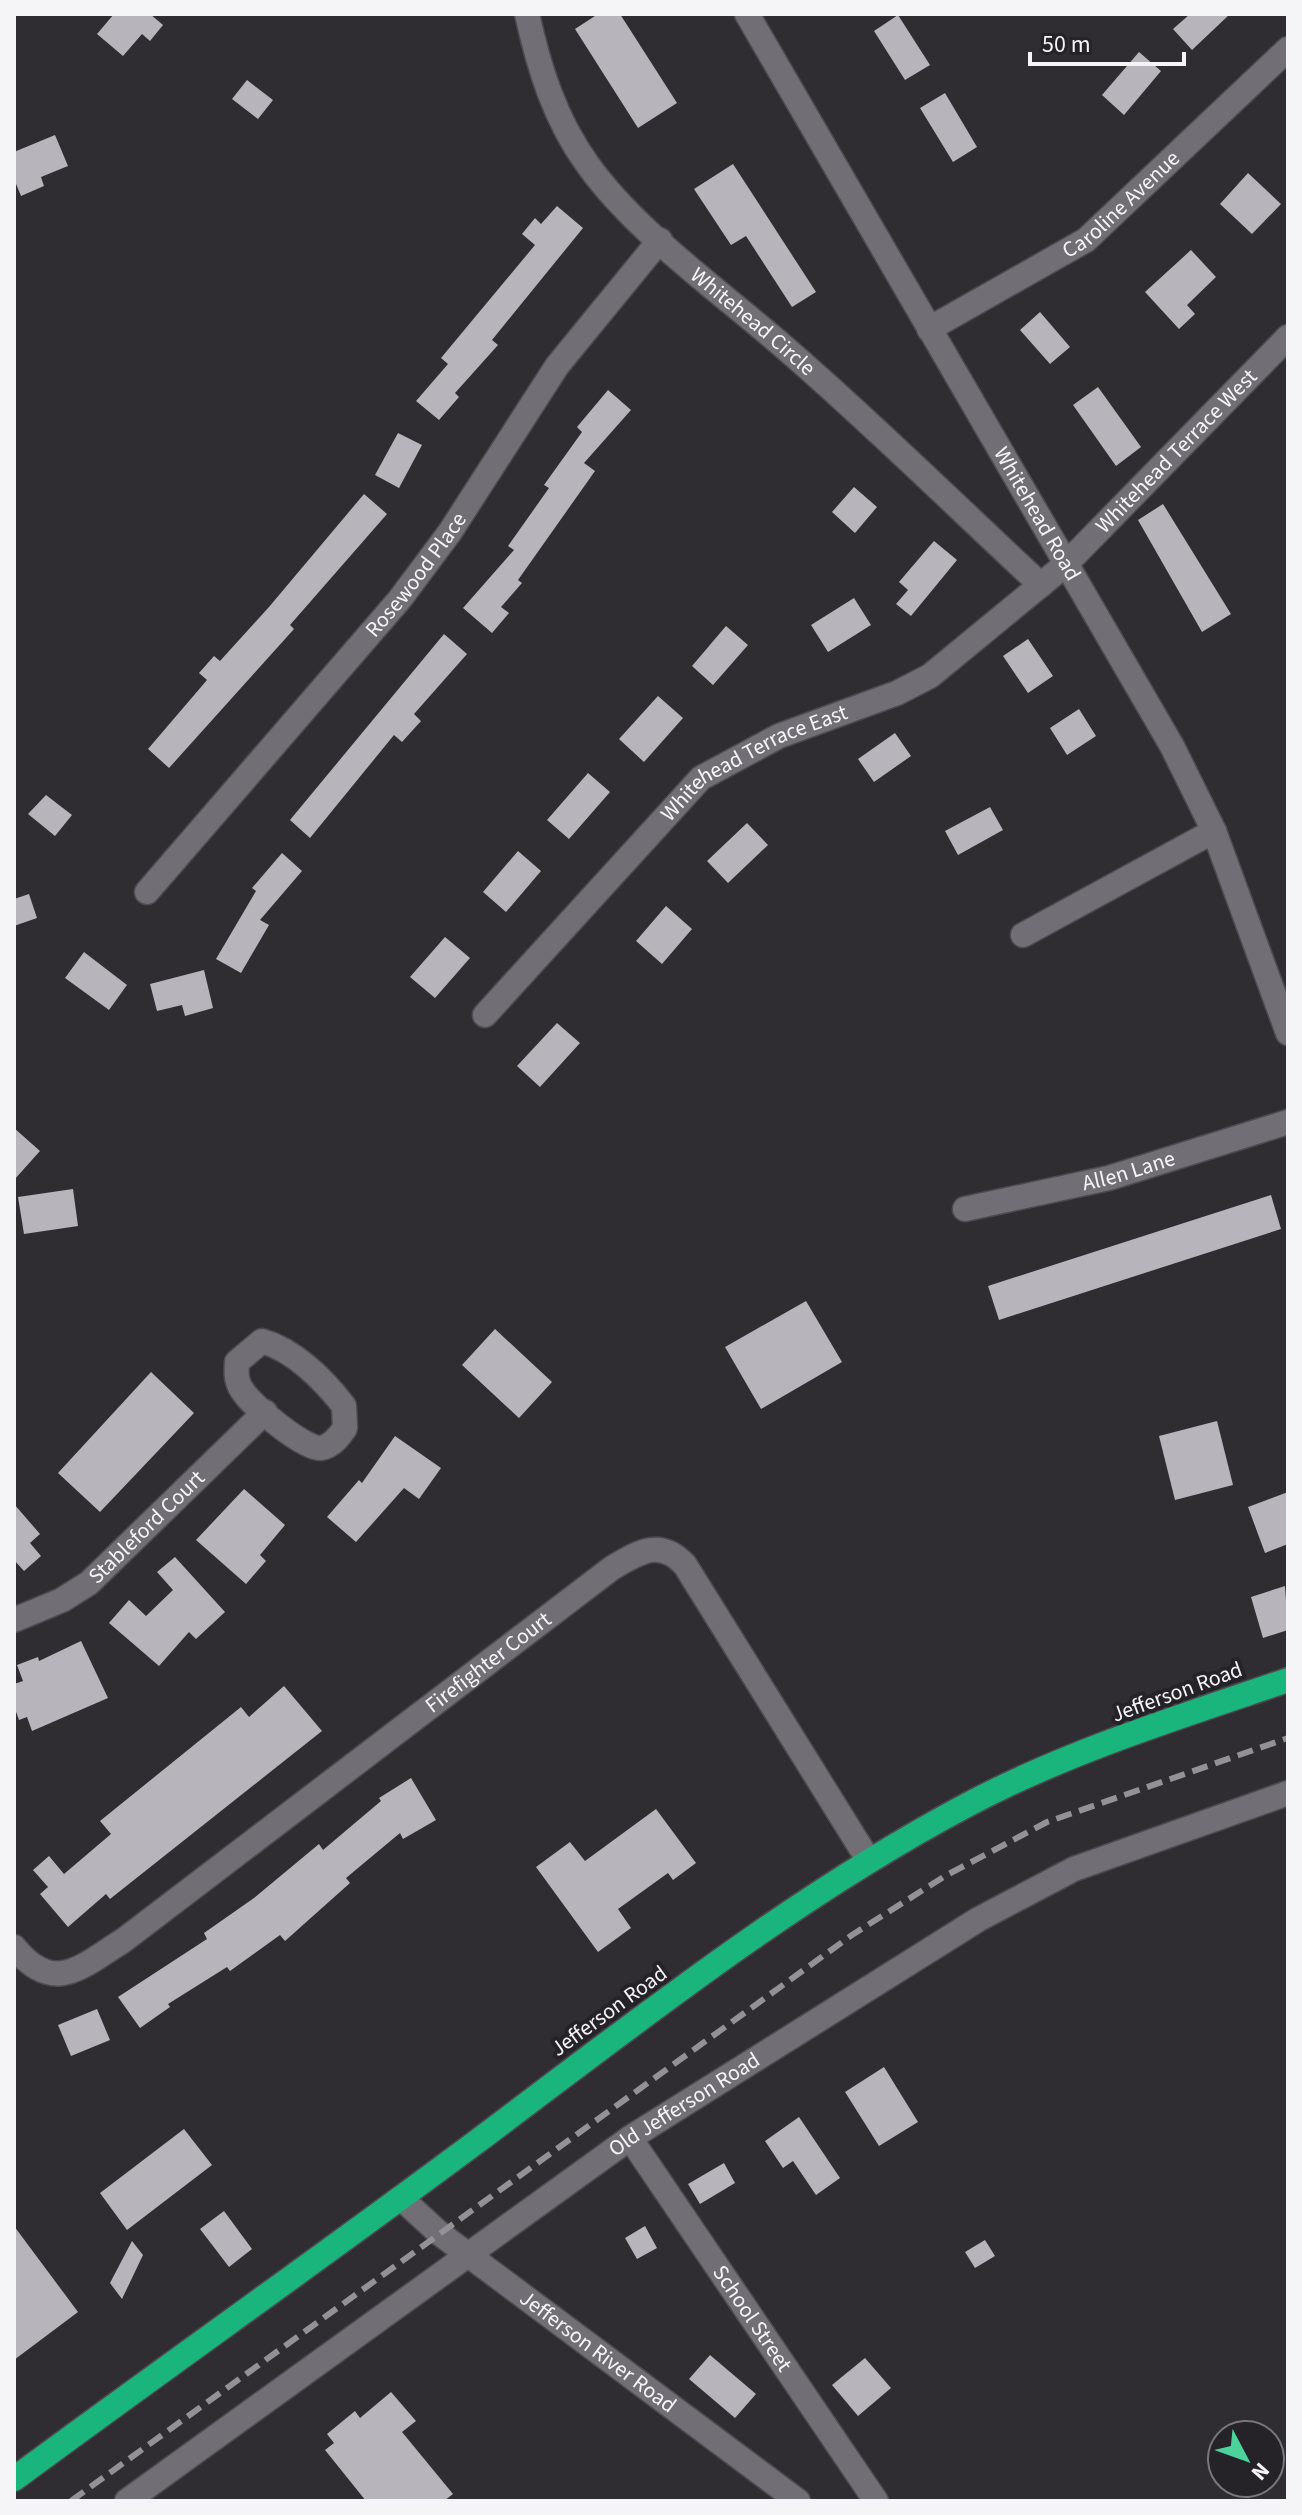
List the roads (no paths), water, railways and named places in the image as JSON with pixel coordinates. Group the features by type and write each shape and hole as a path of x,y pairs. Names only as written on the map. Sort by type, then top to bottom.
{"highway":[{"name":"Jefferson Road","path":"14,2479 640,2020 778,1921 869,1861 972,1803 1069,1760 1288,1680"}],"street":[{"name":"Whitehead Circle","path":"527,14 547,85 569,136 611,192 660,240 795,356 1041,585"},
{"name":"Whitehead Road","path":"747,14 1172,746 1214,831 1288,1033"},
{"name":"Caroline Avenue","path":"929,329 1086,240 1288,49"},
{"name":"Rosewood Place","path":"147,892 400,599 450,532 548,378 660,240"},
{"name":"Whitehead Terrace West","path":"1065,565 1288,337"},
{"name":"Whitehead Terrace East","path":"485,1015 701,778 779,736 914,686 1065,565"},
{"path":"1023,935 1214,831"},
{"name":"Allen Lane","path":"965,1209 1109,1178 1288,1122"},
{"path":"262,1341 277,1345 293,1356 334,1393 344,1406 345,1428 331,1444 310,1447 265,1412 244,1393 236,1377 237,1362 262,1341"},
{"name":"Stableford Court","path":"14,1620 62,1600 89,1583 265,1412"},
{"name":"Firefighter Court","path":"14,1947 31,1965 52,1975 76,1970 112,1948 176,1904 612,1568 640,1551 661,1547 673,1552 685,1565 869,1861"},
{"name":"Old Jefferson Road","path":"127,2501 630,2138 1023,1894 1134,1845 1288,1793"},
{"name":"School Street","path":"630,2138 876,2501"},
{"name":"Jefferson River Road","path":"401,2198 467,2254 798,2501"}],"railway":[{"path":"71,2501 852,1935 945,1876 1047,1822 1288,1738"}]}
